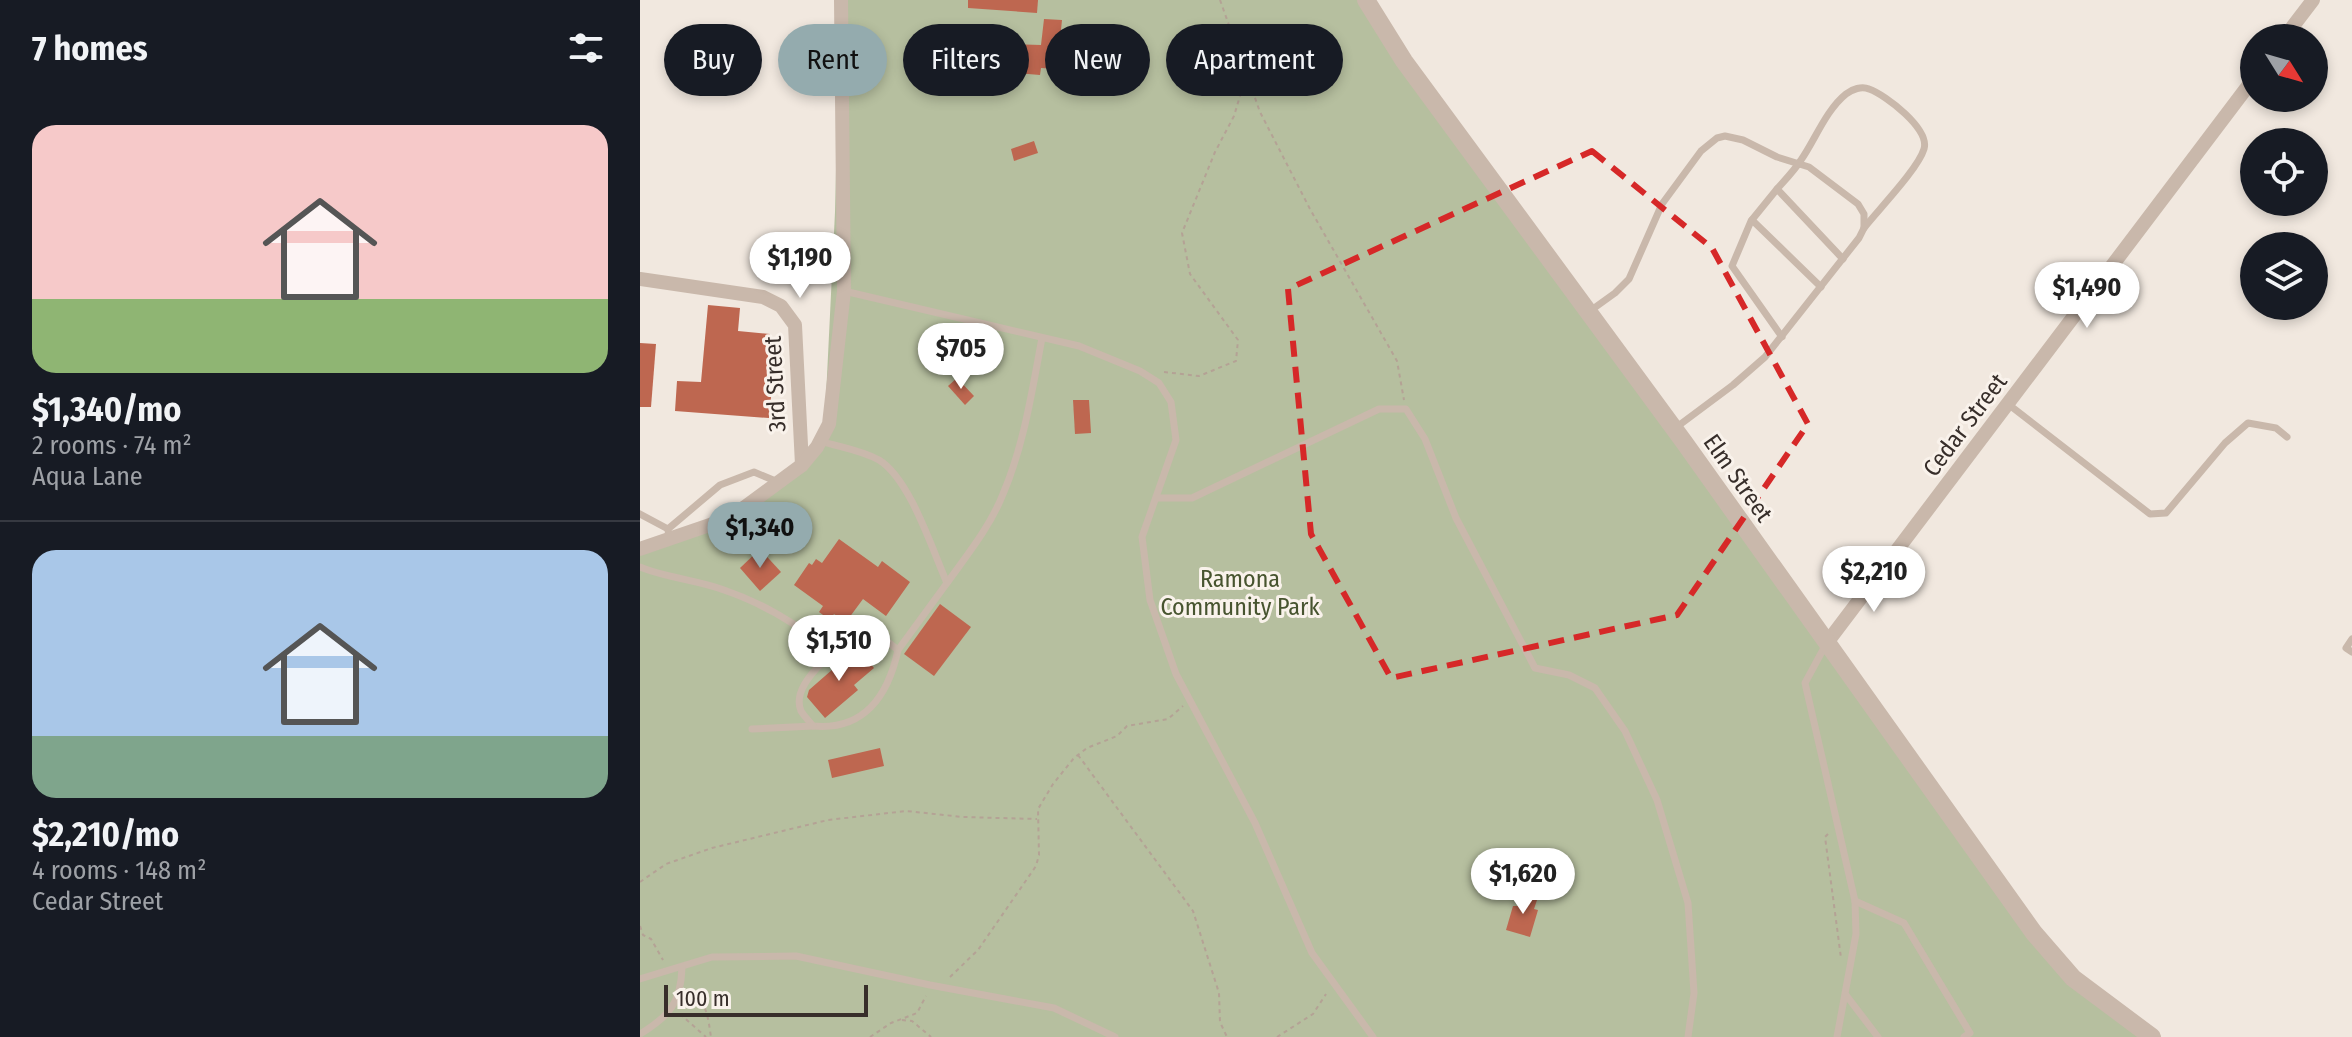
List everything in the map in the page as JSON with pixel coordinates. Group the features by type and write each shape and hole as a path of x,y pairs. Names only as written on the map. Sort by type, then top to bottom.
{"street":[{"path":"640,549 669,534 730,518 802,465 829,424 844,291 841,0"},
{"name":"Elm Street","path":"1366,0 1404,61 1674,429 2034,933 2073,978 2152,1037"},
{"path":"2295,24 2313,0"},
{"name":"Cedar Street","path":"1826,644 2240,97"},
{"name":"3rd Street","path":"640,279 763,297 781,306 795,325 802,465"}],"lane":[{"path":"1674,429 1733,385 1782,337 1924,150 1925,139 1914,121 1869,89 1859,87 1847,92 1835,106 1798,164 1752,220 1732,266 1782,337"},
{"path":"1588,312 1629,279 1653,218 1701,151 1717,138 1733,137 1809,167 1858,204 1864,214 1864,228"},
{"path":"1777,189 1843,259"},
{"path":"1752,220 1821,287"},
{"path":"844,291 1079,346 1140,371 1159,383 1171,402 1176,440 1142,537 1150,600 1176,674 1255,823 1312,953 1373,1037"},
{"path":"752,729 832,728 855,720 874,706 898,650 987,527 1003,494 1026,420 1042,338"},
{"path":"2008,404 2150,514 2157,516 2166,513 2225,443 2248,423 2276,428 2287,437"},
{"path":"1157,498 1192,498 1379,409 1406,409 1425,439 1456,518 1535,668 1569,675 1595,688 1625,731 1657,800 1688,903 1694,993 1688,1037"},
{"path":"820,441 861,453 890,469 903,484 947,583"},
{"path":"640,514 669,534 720,485 754,472 778,482"},
{"path":"640,567 721,589 769,607 833,650"},
{"path":"813,726 801,710 800,695 833,650 869,627 898,650"},
{"path":"2352,639 2346,648 2352,652"},
{"path":"1826,644 1805,683 1855,901 1856,934 1837,1037"},
{"path":"1855,901 1904,923 1970,1033 1964,1037"},
{"path":"640,979 712,957 796,956 1054,1008 1115,1037"},
{"path":"640,1034 662,1021 672,1008 681,987 682,967"},
{"path":"1846,995 1878,1037"}],"path":[{"path":"1220,0 1229,24"},
{"path":"1152,379 1159,371 1199,376 1236,361 1238,340 1190,274 1182,233 1240,96"},
{"path":"1254,96 1310,209 1397,361 1406,409"},
{"path":"945,988 951,974 978,950 1036,866 1039,855 1038,809 1053,784 1087,748 1117,736 1127,726 1168,719 1190,700"},
{"path":"1078,755 1193,911 1219,993 1220,1022 1227,1037"},
{"path":"640,882 666,864 712,848 828,820 906,811 963,817 1037,819"},
{"path":"1837,819 1825,837 1840,956 1848,984"},
{"path":"640,926 668,970"},
{"path":"1277,1037 1313,1014 1334,983"},
{"path":"870,1037 917,1013 933,986"},
{"path":"681,987 700,996 708,1014 711,1037"},
{"path":"672,1008 706,1037"},
{"path":"900,1020 912,1021 931,1037"}],"highlighted area":[{"path":"1592,151 1712,248 1808,424 1677,615 1391,678 1311,534 1288,289"}],"green space":[{"name":"Ramona Community Park","path":"840,0 1364,0 2036,936 2152,1037 640,1037 640,551 714,525 807,461 825,417 838,96 887,96 887,24 839,24"}],"building":[{"path":"968,0 1038,0 1037,13 968,8"},
{"path":"1044,19 1062,20 1062,24 1045,24 1045,68 1041,68 1040,75 1029,74 1029,45 1041,45"},
{"path":"1034,141 1038,153 1014,161 1011,149"},
{"path":"708,305 740,308 738,331 770,334 766,387 772,387 769,418 675,411 677,381 701,382"},
{"path":"640,343 656,344 651,407 640,407"},
{"path":"957,378 974,396 965,405 948,386"},
{"path":"1073,400 1089,400 1091,433 1075,434"},
{"path":"839,539 878,567 882,561 910,582 886,616 863,599 846,622 834,614 830,620 819,612 823,606 794,585 809,563 812,565 816,559 822,563"},
{"path":"760,549 781,572 760,591 740,568"},
{"path":"940,604 971,627 934,676 904,654"},
{"path":"857,648 874,668 854,685 858,690 825,718 807,697 809,690"},
{"path":"880,748 884,766 832,778 828,760"},
{"path":"1522,892 1538,897 1534,909 1538,910 1530,937 1506,930 1513,906 1518,906"}]}
